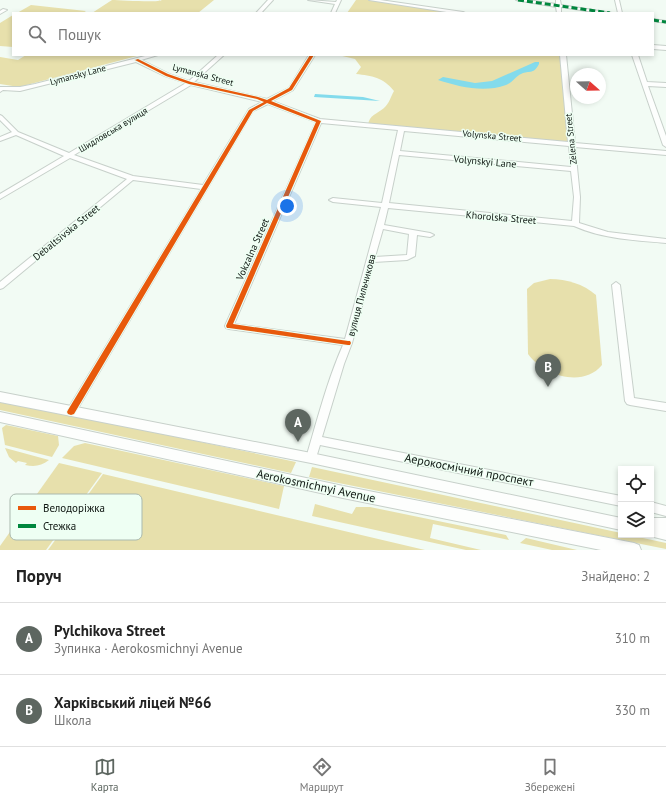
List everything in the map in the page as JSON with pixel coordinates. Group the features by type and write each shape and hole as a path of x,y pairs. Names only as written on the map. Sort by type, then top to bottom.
{"main road":[{"path":"0,397 311,458 617,522"},
{"name":"Aerokosmichnyi Avenue","path":"0,417 328,489 617,548 634,550"},
{"path":"654,532 666,534"}],"street":[{"path":"259,12 271,0"},
{"path":"310,0 338,2 333,12"},
{"path":"371,0 456,12"},
{"path":"518,0 603,12"},
{"path":"558,0 559,12"},
{"path":"617,0 620,12"},
{"path":"0,13 5,10"},
{"path":"654,20 666,22"},
{"path":"654,47 666,48"},
{"name":"Lymansky Lane","path":"1,89 27,88 151,56"},
{"name":"Шидловська вулиця","path":"0,197 190,83 220,56"},
{"path":"71,412 251,110 290,89 311,56"},
{"name":"Zelena Street","path":"563,56 577,197 575,224"},
{"path":"634,56 666,145"},
{"name":"Lymanska Street","path":"137,60 167,75 190,83 258,98 267,102"},
{"path":"645,84 666,85"},
{"path":"267,102 318,121"},
{"path":"0,117 16,133 70,156 132,178 205,187"},
{"name":"Volynska Street","path":"318,121 666,152"},
{"name":"Vokzalna Street","path":"318,121 229,326 348,343"},
{"name":"вулиця Пильчикова","path":"311,458 339,364 348,343 385,206 402,128"},
{"path":"0,139 16,133"},
{"name":"Volynskyi Lane","path":"397,153 574,169"},
{"name":"Debaltsivska Street","path":"0,286 132,178"},
{"name":"Khorolska Street","path":"333,200 575,224 590,231 610,236 666,241"},
{"path":"379,226 430,235"},
{"path":"370,260 407,258 411,256 413,232"},
{"path":"616,285 630,401 666,407"},
{"name":"Аерокосмічний проспект","path":"316,440 618,499"},
{"path":"654,508 666,511"},
{"path":"654,523 666,523"}],"shaded area":[{"path":"112,0 214,0 199,12 94,12"},
{"path":"356,0 371,0 456,12 348,12"},
{"path":"31,5 86,11 84,12 19,12"},
{"path":"12,16 12,47 0,46 0,23"},
{"path":"24,56 137,56 19,87 0,84 0,57 18,60"},
{"path":"342,56 563,56 571,143 368,125 370,119 384,108 394,91 390,86 377,78 356,74 361,67 355,59"},
{"path":"550,279 574,283 586,288 596,295 602,365 594,372 585,376 574,377 553,373 535,362 528,354 527,289 534,283"},
{"path":"0,400 296,462 291,473 0,410"},
{"path":"6,425 58,436 59,445 52,457 5,445 2,428"},
{"path":"85,443 284,486 279,509 62,458 74,446"},
{"path":"5,448 49,460 41,465 35,466 25,465 27,463 18,461 16,463 9,457"},
{"path":"59,463 102,473 87,494 37,494"},
{"path":"312,467 618,532 618,538 643,538 666,543 666,549 309,477"},
{"path":"103,474 425,550 48,550 55,540 142,540 142,494 89,494"},
{"path":"315,504 352,514 356,507 370,507 506,535 509,540 433,524 430,538 481,550 466,550 312,516"},
{"path":"10,532 10,540 53,540 46,550 0,550 0,546"},
{"path":"526,538 577,550 552,550 520,543"}],"water":[{"path":"535,62 539,62 539,64 535,70 517,76 508,84 489,89 455,85 438,80 443,77 475,83 492,81"},
{"path":"315,94 363,97 380,101 314,97"}],"marked path":[{"path":"518,0 603,12"},
{"path":"654,20 666,22"}],"cycle path":[{"path":"71,412 251,110 291,89 311,56"},
{"path":"137,60 167,75 190,83 258,98 319,121 229,326 348,343"}],"place":[{"name":"Харківський ліцей №66","path":"548,387"},
{"name":"Pylchikova Street","path":"298,442"}]}
